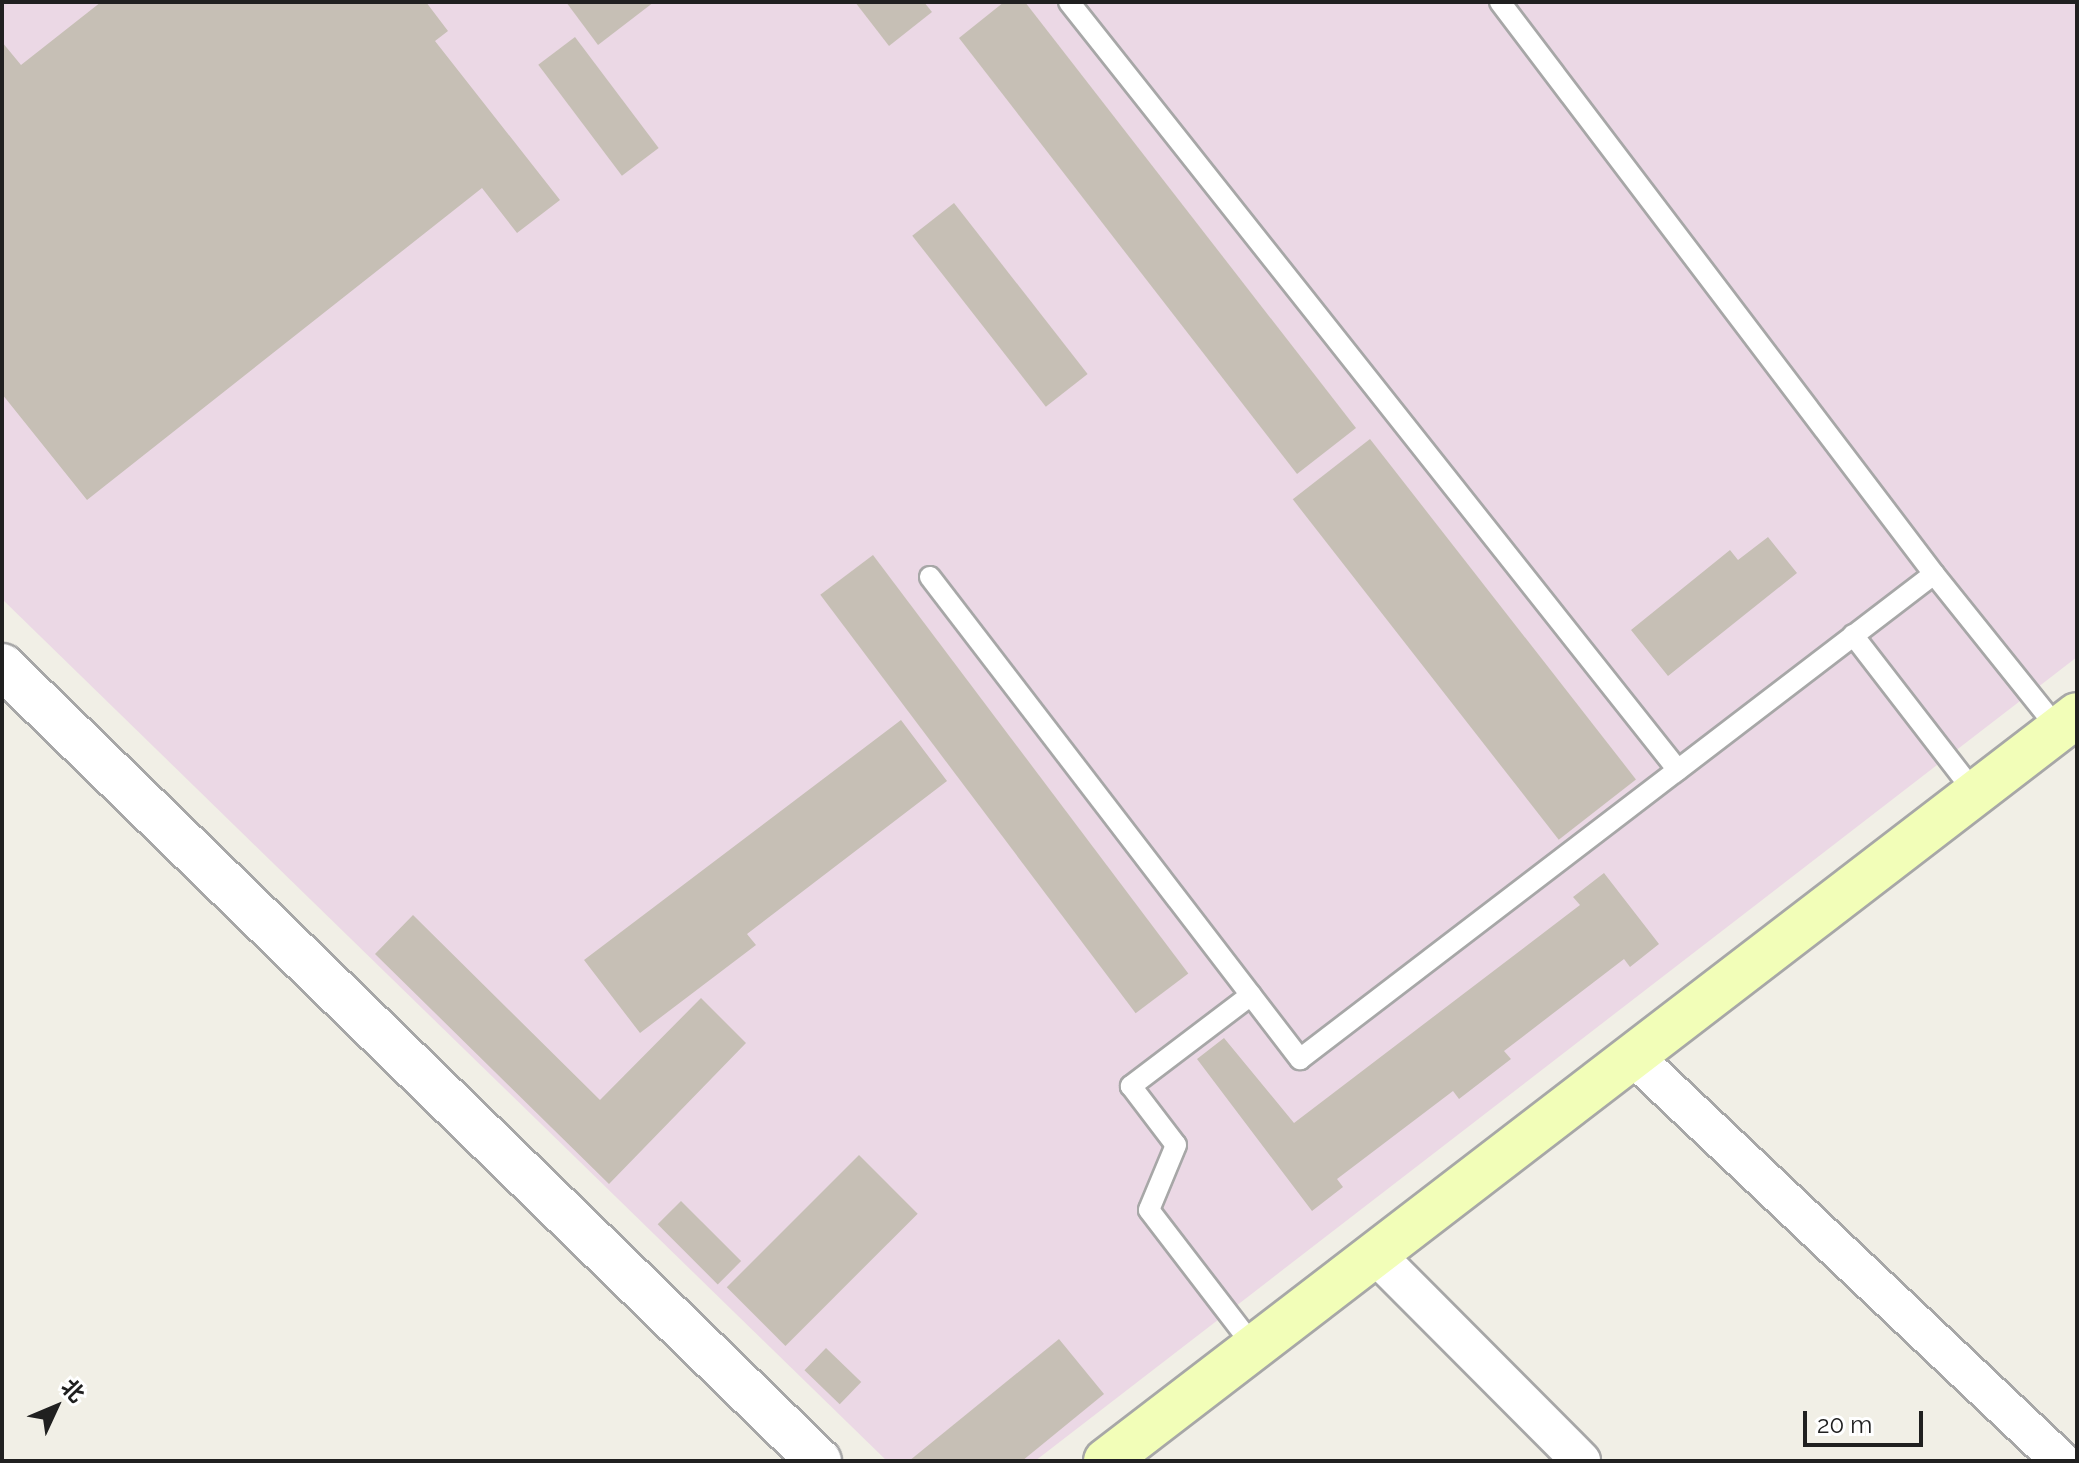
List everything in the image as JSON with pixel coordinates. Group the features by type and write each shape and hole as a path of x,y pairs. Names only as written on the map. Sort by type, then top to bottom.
{"main road":[{"path":"1106,1461 2068,722"}],"street":[{"path":"2,666 819,1461"},
{"path":"1633,1056 2061,1461"},
{"path":"1375,1254 1581,1461"}],"lane":[{"path":"1069,2 1678,770"},
{"path":"1500,2 1934,574 2068,722"},
{"path":"930,577 1300,1059 1934,574"},
{"path":"1853,635 1976,794"},
{"path":"1251,995 1131,1086 1176,1145 1149,1210 1254,1347"}],"shaded area":[{"path":"2,2 2077,2 2077,657 1035,1461 887,1461 2,599"}],"building":[{"path":"101,2 426,2 448,31 435,41 560,200 517,233 482,188 87,500 2,394 2,42 21,65"},
{"path":"566,2 654,2 598,45"},
{"path":"855,2 924,2 932,12 889,46"},
{"path":"1004,2 1025,2 1356,428 1297,474 959,38"},
{"path":"575,37 659,148 622,176 538,65"},
{"path":"954,203 1088,374 1046,407 912,236"},
{"path":"1370,439 1636,779 1559,840 1293,499"},
{"path":"1768,537 1797,573 1668,676 1631,630 1730,550 1738,560"},
{"path":"873,555 1188,973 1136,1013 820,595"},
{"path":"901,720 947,781 747,934 756,945 640,1033 584,960"},
{"path":"1604,873 1659,944 1630,967 1624,959 1504,1051 1511,1059 1459,1099 1453,1091 1337,1179 1343,1187 1312,1211 1197,1059 1224,1038 1294,1123 1580,905 1573,897"},
{"path":"413,915 600,1100 701,998 746,1043 609,1184 375,954"},
{"path":"859,1155 918,1214 785,1346 727,1287"},
{"path":"681,1201 741,1261 718,1284 658,1224"},
{"path":"1059,1339 1104,1394 1022,1461 909,1461"},
{"path":"826,1348 861,1382 840,1404 804,1370"}]}
